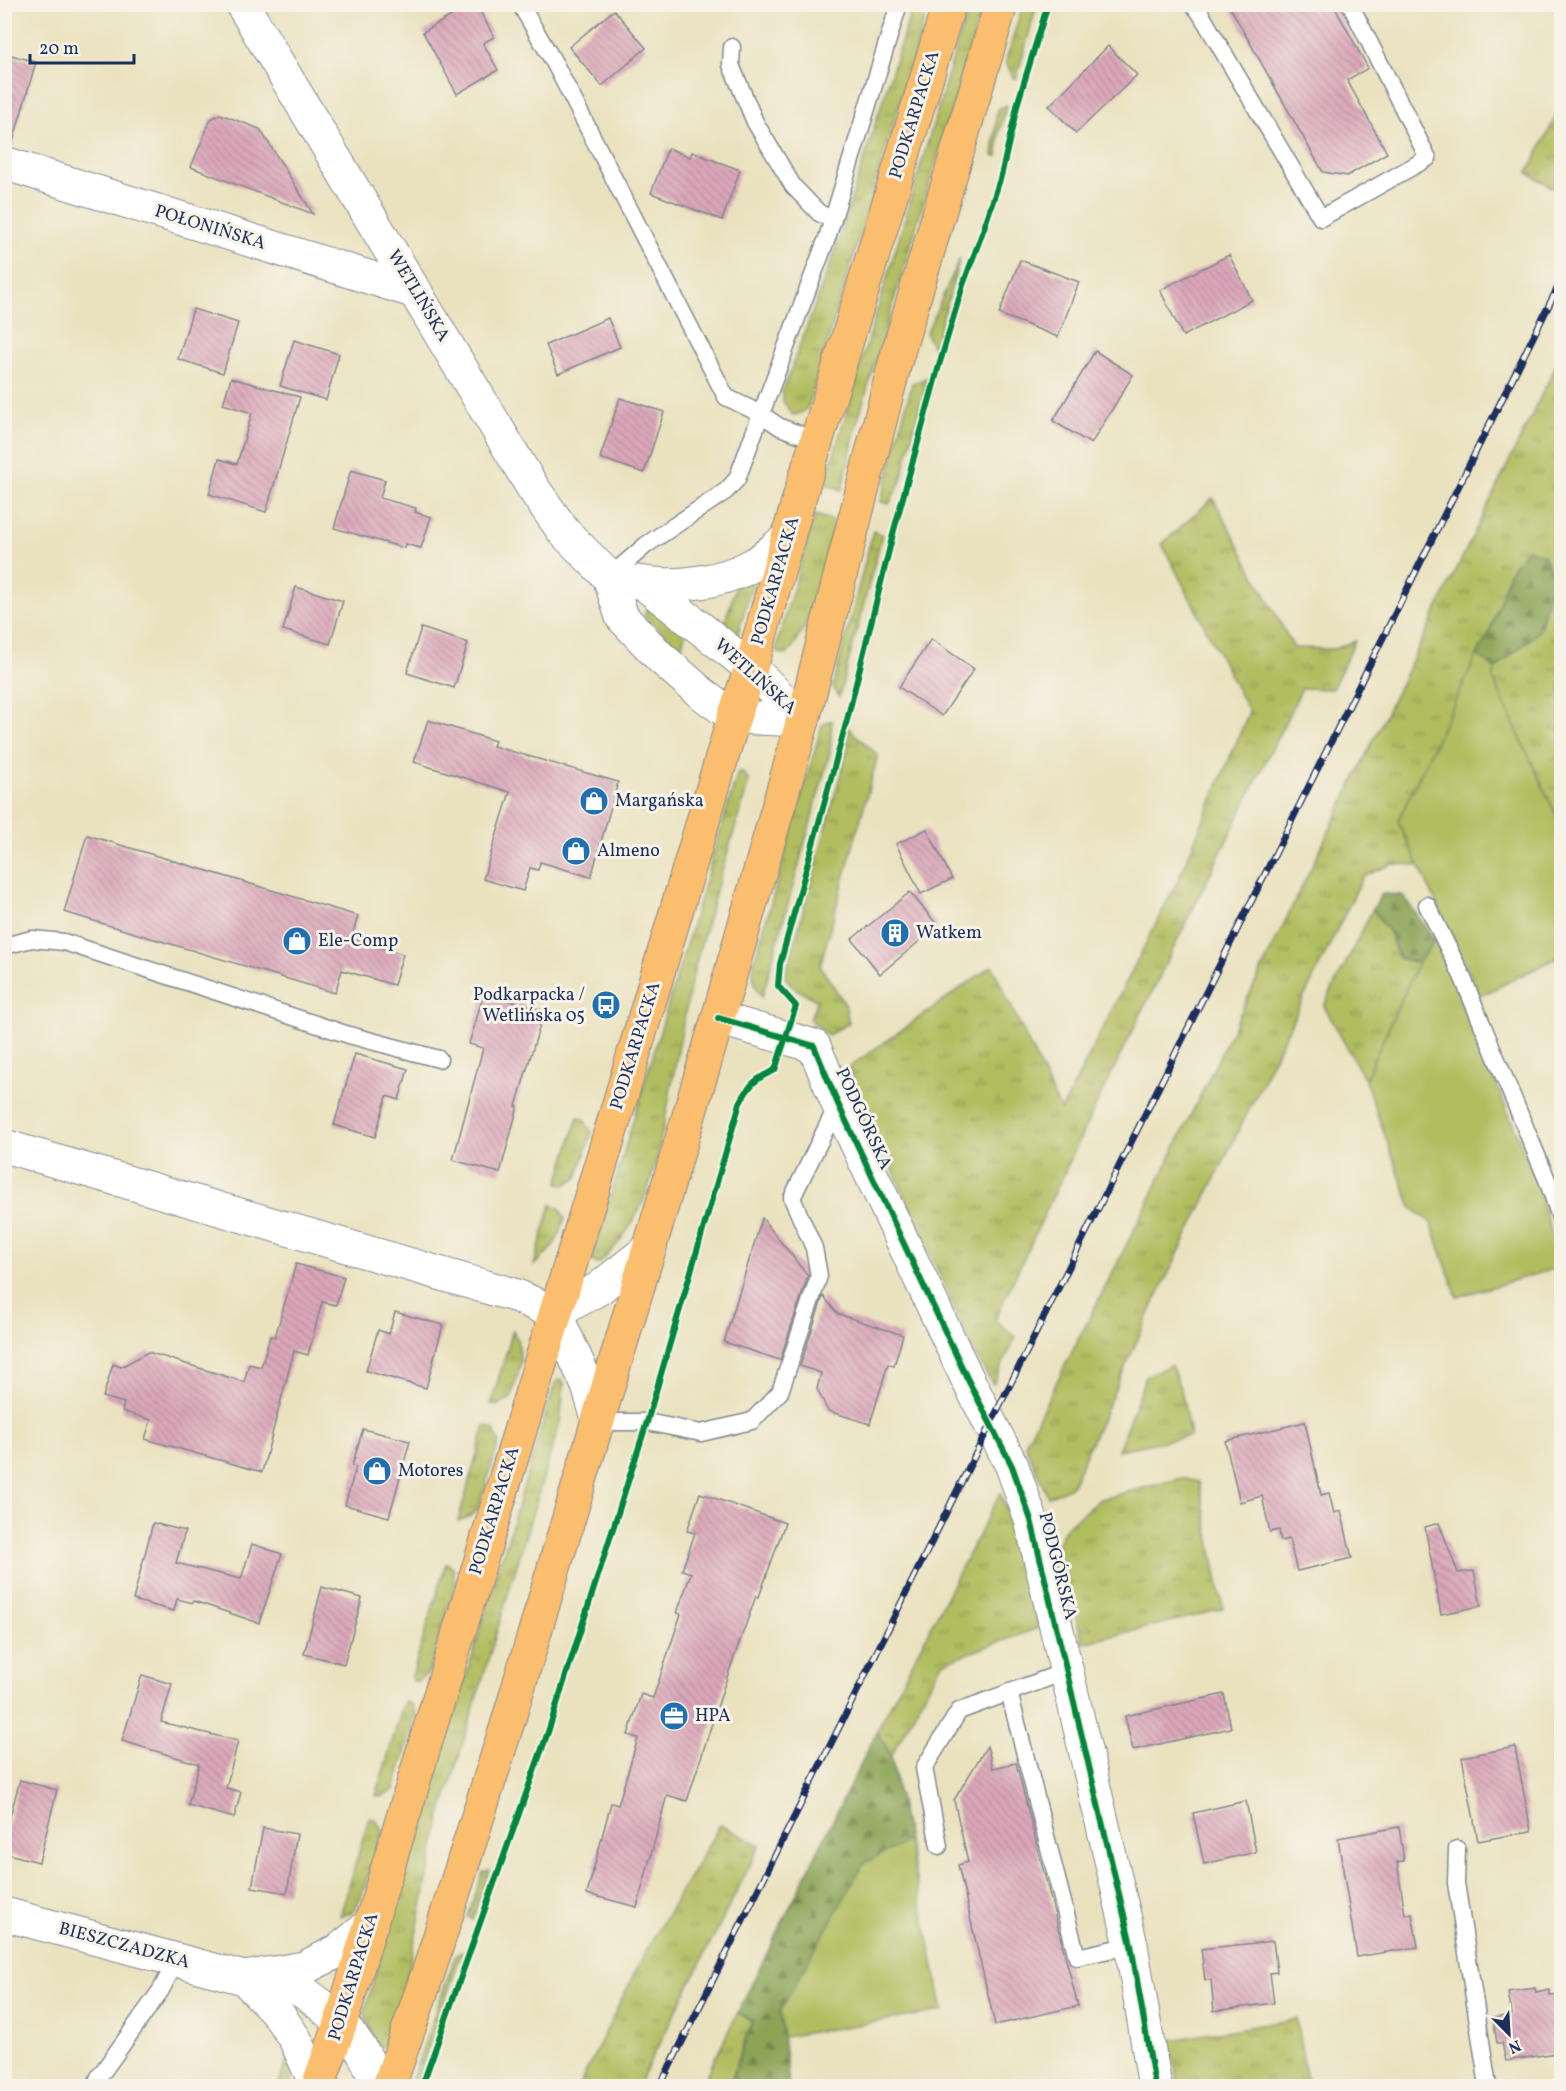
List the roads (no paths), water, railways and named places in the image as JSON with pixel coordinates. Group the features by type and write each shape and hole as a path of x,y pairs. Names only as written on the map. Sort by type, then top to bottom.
{"main road":[{"name":"PODKARPACKA","path":"318,2086 340,2025 371,1924 734,717 751,668 949,4"},
{"path":"389,2086 505,1733 718,1018 803,720 896,359 1001,4"}],"street":[{"name":"WETLIŃSKA","path":"242,4 533,488 564,532 609,577 622,617 662,658 700,692 734,717 803,720"},
{"name":"POŁONIŃSKA","path":"4,163 416,292"},
{"name":"WETLIŃSKA","path":"609,577 669,586 732,574 758,562 788,538"},
{"name":"WETLIŃSKA","path":"643,583 751,668 803,720"},
{"name":"PODGÓRSKA","path":"718,1018 814,1046 838,1104 967,1378 1012,1466 1031,1520 1131,1945 1155,2086"},
{"path":"4,1146 517,1296 555,1313 588,1386 599,1422"},
{"path":"555,1313 598,1289 650,1248"},
{"name":"BIESZCZADZKA","path":"4,1914 177,1959 290,1984 321,2004 360,2045 373,2071 376,2086"},
{"name":"BIESZCZADZKA","path":"255,1976 304,1968 338,1951 371,1924"},
{"path":"255,1976 295,2039 318,2086"}],"lane":[{"path":"520,4 555,63 726,397 761,414 780,427 818,441"},
{"path":"609,577 646,545 726,491 737,479 833,220 899,4"},
{"path":"1192,4 1199,11 1321,218 1428,158 1350,4"},
{"path":"732,47 731,65 755,122 793,186 819,213 833,220"},
{"path":"1427,905 1462,976 1548,1182 1562,1223"},
{"path":"4,946 32,939 64,942 349,1035 439,1059"},
{"path":"599,1422 647,1422 700,1433 752,1421 780,1392 819,1276 814,1248 792,1198 838,1104"},
{"path":"939,1846 924,1768 959,1711 1067,1671"},
{"path":"1009,1692 1077,1957 1131,1945"},
{"path":"1457,1849 1456,1883 1488,2086"},
{"path":"95,2086 99,2077 161,1990 177,1959"}],"railway":[{"path":"660,2086 1562,279"}],"place":[{"name":"Margańska","path":"594,801"},
{"name":"Almeno","path":"576,851"},
{"name":"Watkem","path":"895,933"},
{"name":"Ele-Comp","path":"297,941"},
{"name":"Podkarpacka / Wetlińska 05","path":"606,1005"},
{"name":"Motores","path":"377,1471"},
{"name":"HPA","path":"674,1716"}]}
